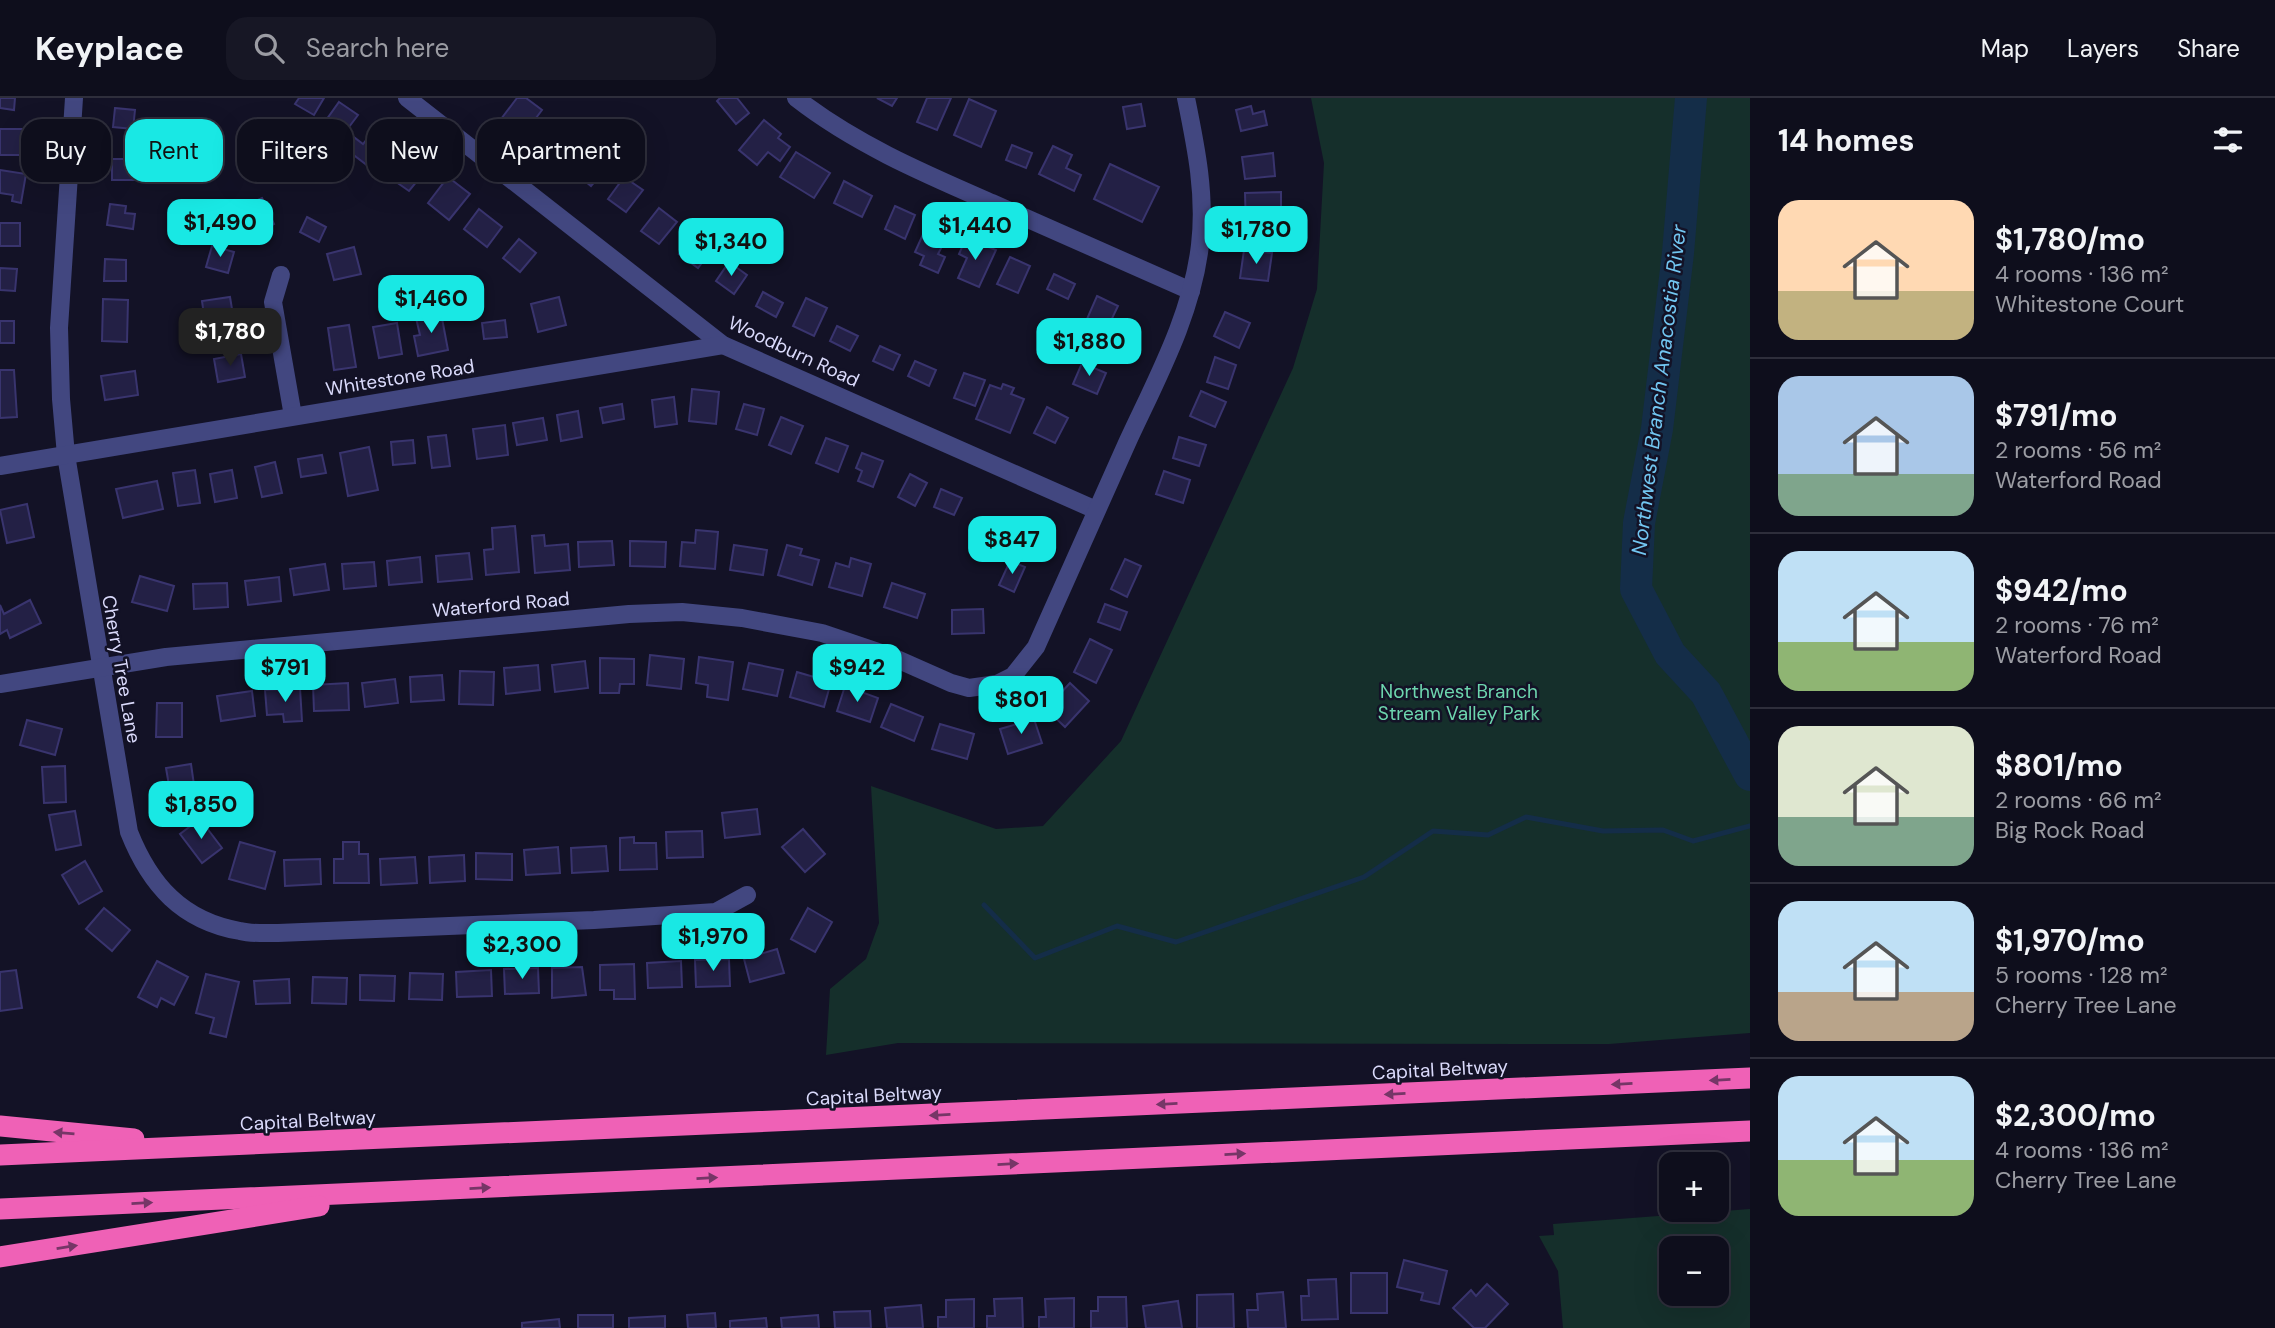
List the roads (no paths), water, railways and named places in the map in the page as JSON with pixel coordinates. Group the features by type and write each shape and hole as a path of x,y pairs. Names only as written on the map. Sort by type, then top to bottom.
{"highway":[{"name":"Capital Beltway","path":"0,1155 1750,1078"},
{"path":"0,1126 230,1146"},
{"path":"0,1209 1750,1131"},
{"path":"0,1257 412,1191"}],"street":[{"name":"Cherry Tree Lane","path":"74,98 59,328 66,455 129,832 152,879 169,897 213,924 242,932 278,933 594,920 716,912 747,895"},
{"name":"Woodburn Road","path":"407,98 723,345 1096,510"},
{"path":"796,98 861,142 911,167 1191,291"},
{"path":"1096,510 1168,354 1191,291 1200,245 1203,203 1198,158 1186,98"},
{"path":"281,275 273,302 293,416"},
{"name":"Whitestone Road","path":"0,466 723,345"},
{"name":"Waterford Road","path":"0,684 166,657 541,621 682,612 742,618 822,633 890,656 951,683 969,688 998,684 1013,676 1036,647 1096,510"}],"waterway":[{"name":"Northwest Branch Anacostia River","path":"1691,98 1678,253 1657,429 1639,523 1636,589 1670,654 1706,693 1750,775"},
{"path":"984,905 1035,958 1117,926 1176,942 1364,877 1433,831 1488,835 1526,817 1603,831 1663,830 1693,841 1750,826"}],"park label":[{"name":"Northwest Branch Stream Valley Park","path":"1459,702"}]}
